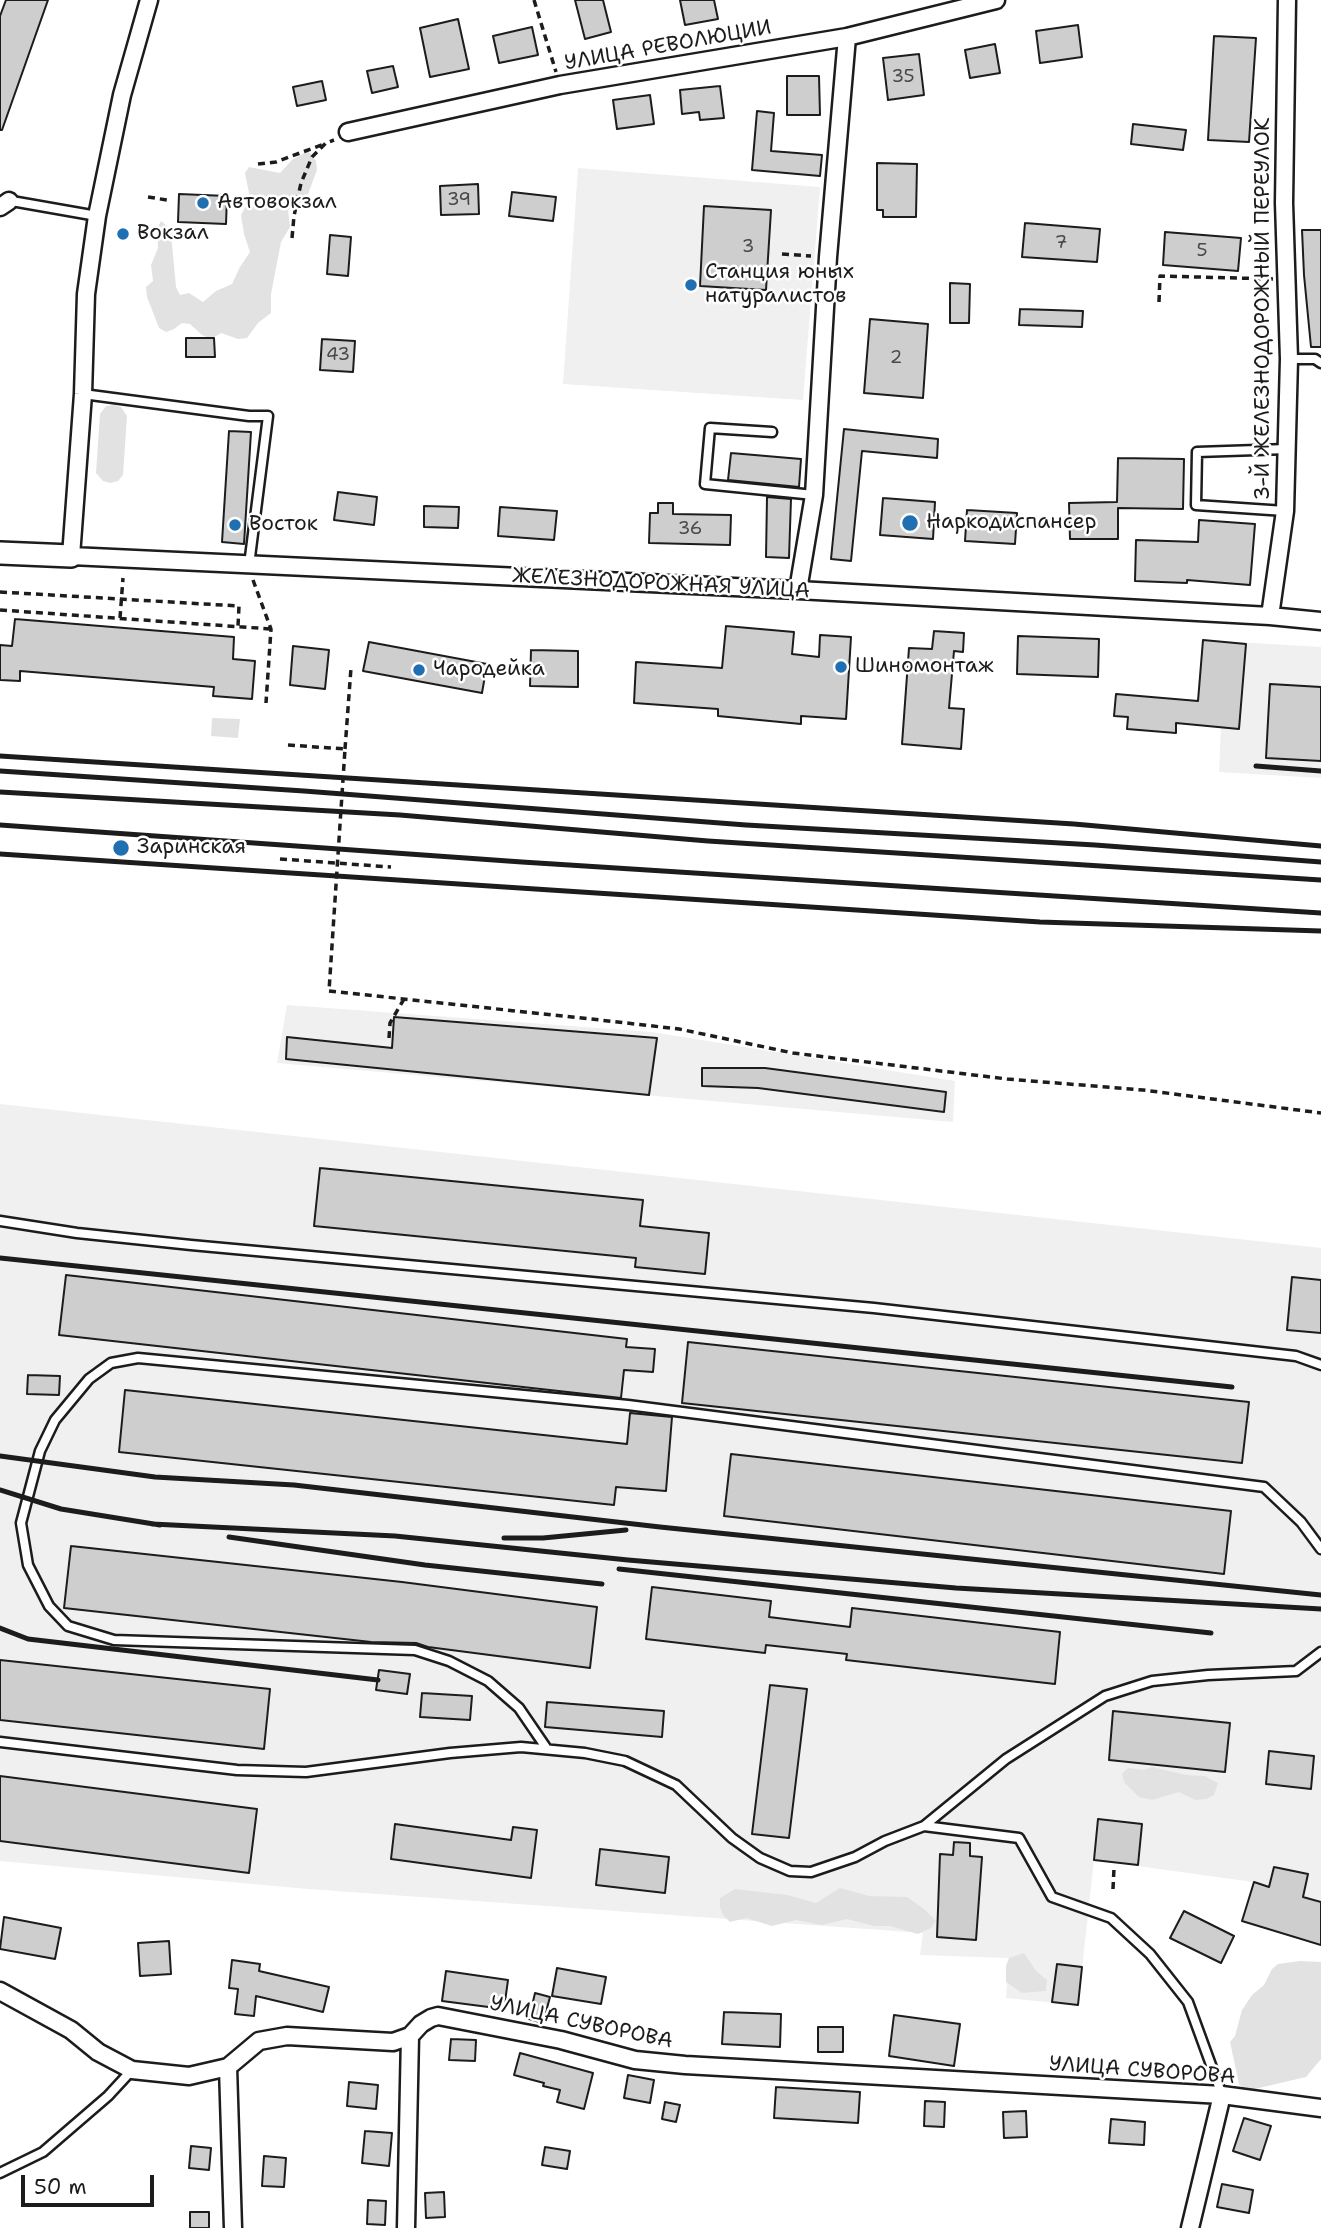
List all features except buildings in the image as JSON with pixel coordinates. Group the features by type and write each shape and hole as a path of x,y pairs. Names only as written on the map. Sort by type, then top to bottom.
{"street":[{"path":"71,556 83,394 86,294 110,146 149,0"},
{"name":"УЛИЦА РЕВОЛЮЦИИ","path":"348,132 559,85 847,37 996,0"},
{"name":"3-Й ЖЕЛЕЗНОДОРОЖНЫЙ ПЕРЕУЛОК","path":"1270,616 1285,511 1287,449 1289,359 1284,194 1287,0"},
{"path":"798,590 814,495 828,257 847,37"},
{"name":"ЖЕЛЕЗНОДОРОЖНАЯ УЛИЦА","path":"0,553 798,590 1321,621"},
{"name":"УЛИЦА СУВОРОВА","path":"0,1991 71,2030 98,2052 132,2070 189,2076 228,2067 259,2041 287,2036 393,2042 411,2036 421,2024 430,2018 438,2017 561,2040 635,2060 672,2064 1222,2095 1321,2108"},
{"path":"406,2228 411,2036"},
{"path":"228,2067 233,2228"},
{"path":"1190,2228 1222,2095"}],"lane":[{"path":"3,202 97,216"},
{"path":"1289,359 1315,359 1321,363"},
{"path":"83,394 268,416 248,565"},
{"path":"772,432 710,428 705,484 814,495"},
{"path":"1285,511 1196,505 1197,452 1287,449"},
{"path":"0,1222 204,1246 874,1308 1269,1352 1296,1356 1321,1365"},
{"path":"547,1749 519,1708 488,1681 449,1661 415,1650 114,1640 68,1626 49,1606 28,1565 20,1524 40,1451 55,1420 89,1379 111,1363 138,1358 628,1405 1264,1487 1301,1522 1321,1549"},
{"path":"0,1742 237,1770 306,1772 522,1746 584,1753 625,1761 676,1785 732,1838 761,1857 790,1871 811,1872 855,1857 885,1841 924,1826 1006,1759 1105,1696 1152,1681 1208,1675 1296,1671 1321,1652"},
{"path":"924,1826 1019,1838 1052,1897 1111,1918 1150,1954 1188,2002 1222,2095"},
{"path":"0,2173 43,2152 108,2096 132,2070"}],"path":[{"path":"534,0 559,85"},
{"path":"258,164 276,162 348,132"},
{"path":"292,238 301,183 312,157 326,143"},
{"path":"148,197 167,200"},
{"path":"782,254 828,257"},
{"path":"1158,302 1160,276 1285,279"},
{"path":"248,565 271,629 266,704"},
{"path":"121,618 123,578"},
{"path":"0,592 239,606 239,626"},
{"path":"0,610 271,629"},
{"path":"351,668 329,991 679,1029 819,1056 1007,1079 1143,1090 1321,1113"},
{"path":"288,745 345,749"},
{"path":"280,859 391,867"},
{"path":"389,1038 390,1023 402,998"},
{"path":"1113,1889 1114,1868"}],"shaded area":[{"path":"308,151 316,161 317,170 303,201 288,210 290,227 281,242 271,294 271,313 258,323 247,338 238,339 221,333 211,339 190,324 182,323 166,332 159,328 146,287 153,281 151,265 158,248 157,229 161,221 171,234 176,287 180,295 189,293 203,302 216,291 232,284 250,252 241,215 250,198 245,173 249,167 280,173 292,160"},
{"name":"Станция юных натуралистов","path":"578,168 820,187 803,400 563,384"},
{"path":"106,406 121,407 127,416 123,475 118,481 110,483 103,481 96,473 100,414"},
{"path":"1203,640 1321,647 1321,778 1219,772 1221,727 1196,725"},
{"path":"212,718 240,719 238,738 211,736"},
{"path":"287,1005 652,1032 955,1081 953,1122 277,1063"},
{"path":"0,1104 1321,1248 1321,1945 1242,1921 1253,1882 1094,1860 1078,2005 1006,1998 1009,1958 920,1955 923,1933 308,1889 0,1861"},
{"path":"1152,1767 1186,1775 1205,1776 1218,1783 1214,1795 1195,1800 1179,1792 1152,1800 1139,1797 1124,1782 1122,1774 1128,1768 1144,1770"},
{"path":"840,1888 869,1896 907,1897 936,1921 931,1928 918,1934 847,1919 822,1925 796,1920 772,1926 746,1918 730,1922 720,1907 720,1898 735,1889 787,1895 816,1903"},
{"path":"1024,1953 1036,1971 1047,1980 1046,1991 1022,1993 1006,1982 1009,1958"},
{"path":"1321,1962 1321,2059 1306,2077 1246,2091 1239,2084 1230,2042 1235,2036 1242,2010 1252,1995 1264,1985 1272,1969 1278,1964"}],"railway":[{"path":"0,756 1074,824 1321,846"},
{"path":"1256,766 1321,771"},
{"path":"0,771 746,825 1095,845 1321,862"},
{"path":"0,792 400,815 708,841 1321,880"},
{"path":"0,825 522,862 1321,913"},
{"path":"0,854 1040,922 1321,931"},
{"path":"0,1258 1232,1387"},
{"path":"0,1456 155,1477 294,1485 660,1527 1321,1595"},
{"path":"0,1490 61,1509 160,1525"},
{"path":"152,1524 395,1536 628,1560 956,1588 1321,1609"},
{"path":"504,1538 543,1538 626,1530"},
{"path":"229,1537 425,1565 602,1584"},
{"path":"619,1569 1211,1633"},
{"path":"0,1628 28,1639 378,1680"}],"place":[{"name":"Автовокзал","path":"203,203"},
{"name":"Вокзал","path":"123,234"},
{"name":"Станция юных натуралистов","path":"691,285"},
{"name":"Наркодиспансер","path":"910,523"},
{"name":"Восток","path":"235,525"},
{"name":"Шиномонтаж","path":"841,667"},
{"name":"Чародейка","path":"419,670"},
{"name":"Заринская","path":"121,848"}]}
